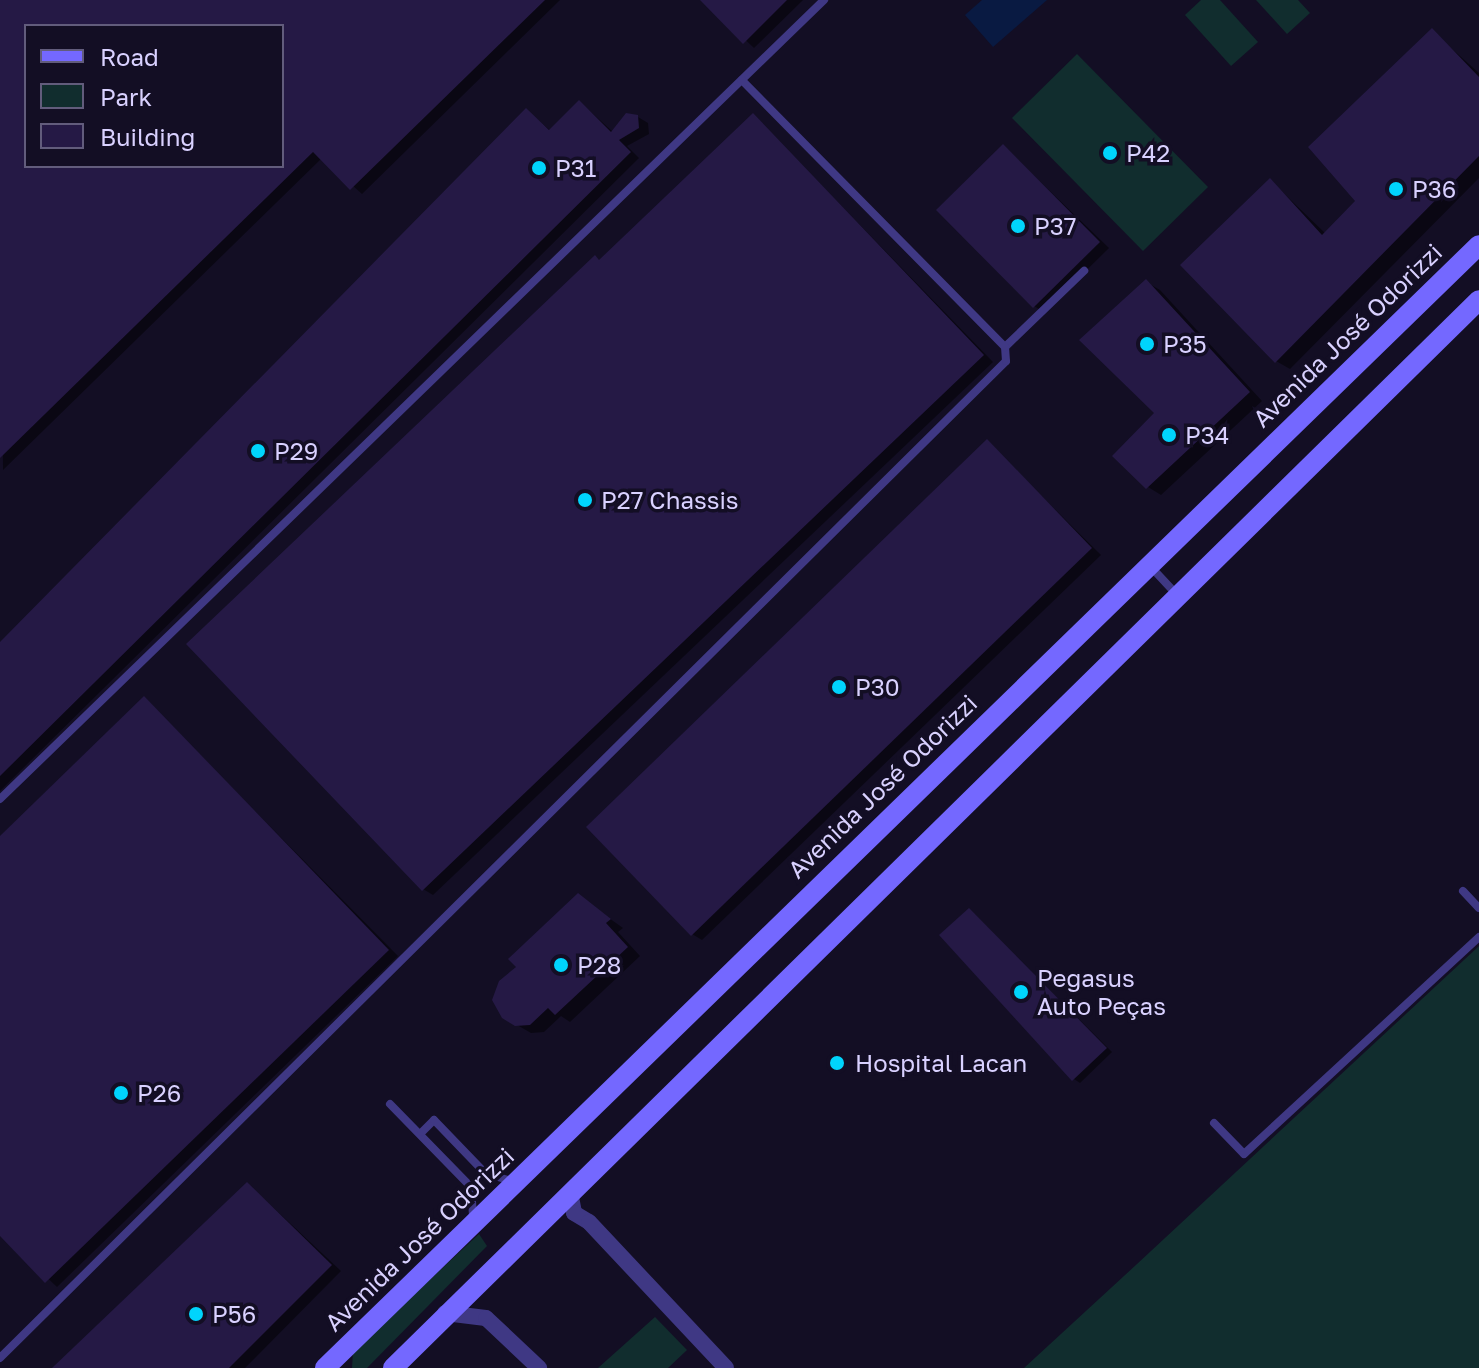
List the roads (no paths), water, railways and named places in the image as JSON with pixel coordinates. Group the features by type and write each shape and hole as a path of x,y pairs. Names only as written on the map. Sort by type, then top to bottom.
{"main road":[{"name":"Avenida José Odorizzi","path":"325,1368 473,1220 1479,245"},
{"path":"393,1368 445,1313 1181,598 1479,300"}],"street":[{"path":"570,1192 574,1213 600,1233 726,1368"},
{"path":"445,1313 486,1318 539,1368"}],"lane":[{"path":"0,799 824,0"},
{"path":"0,1358 980,391 1006,361 1005,347 742,80"},
{"path":"1005,347 1084,271"},
{"path":"1148,564 1181,598"},
{"path":"1463,891 1479,908"},
{"path":"1214,1123 1244,1154 1479,937"},
{"path":"390,1104 422,1132 471,1187 473,1220"},
{"path":"422,1132 434,1120 485,1173 514,1182"},
{"path":"471,1187 485,1173"}],"water":[{"path":"982,0 1047,0 993,47 965,15"}],"place":[{"name":"P42","path":"1110,153"},
{"name":"P31","path":"539,168"},
{"name":"P36","path":"1396,189"},
{"name":"P37","path":"1018,226"},
{"name":"P35","path":"1147,344"},
{"name":"P34","path":"1169,435"},
{"name":"P29","path":"258,451"},
{"name":"P27 Chassis","path":"585,500"},
{"name":"P30","path":"839,687"},
{"name":"P28","path":"561,965"},
{"name":"Pegasus Auto Peças","path":"1021,992"},
{"name":"Hospital Lacan","path":"837,1063"},
{"name":"P26","path":"121,1093"},
{"name":"P56","path":"196,1314"}]}
